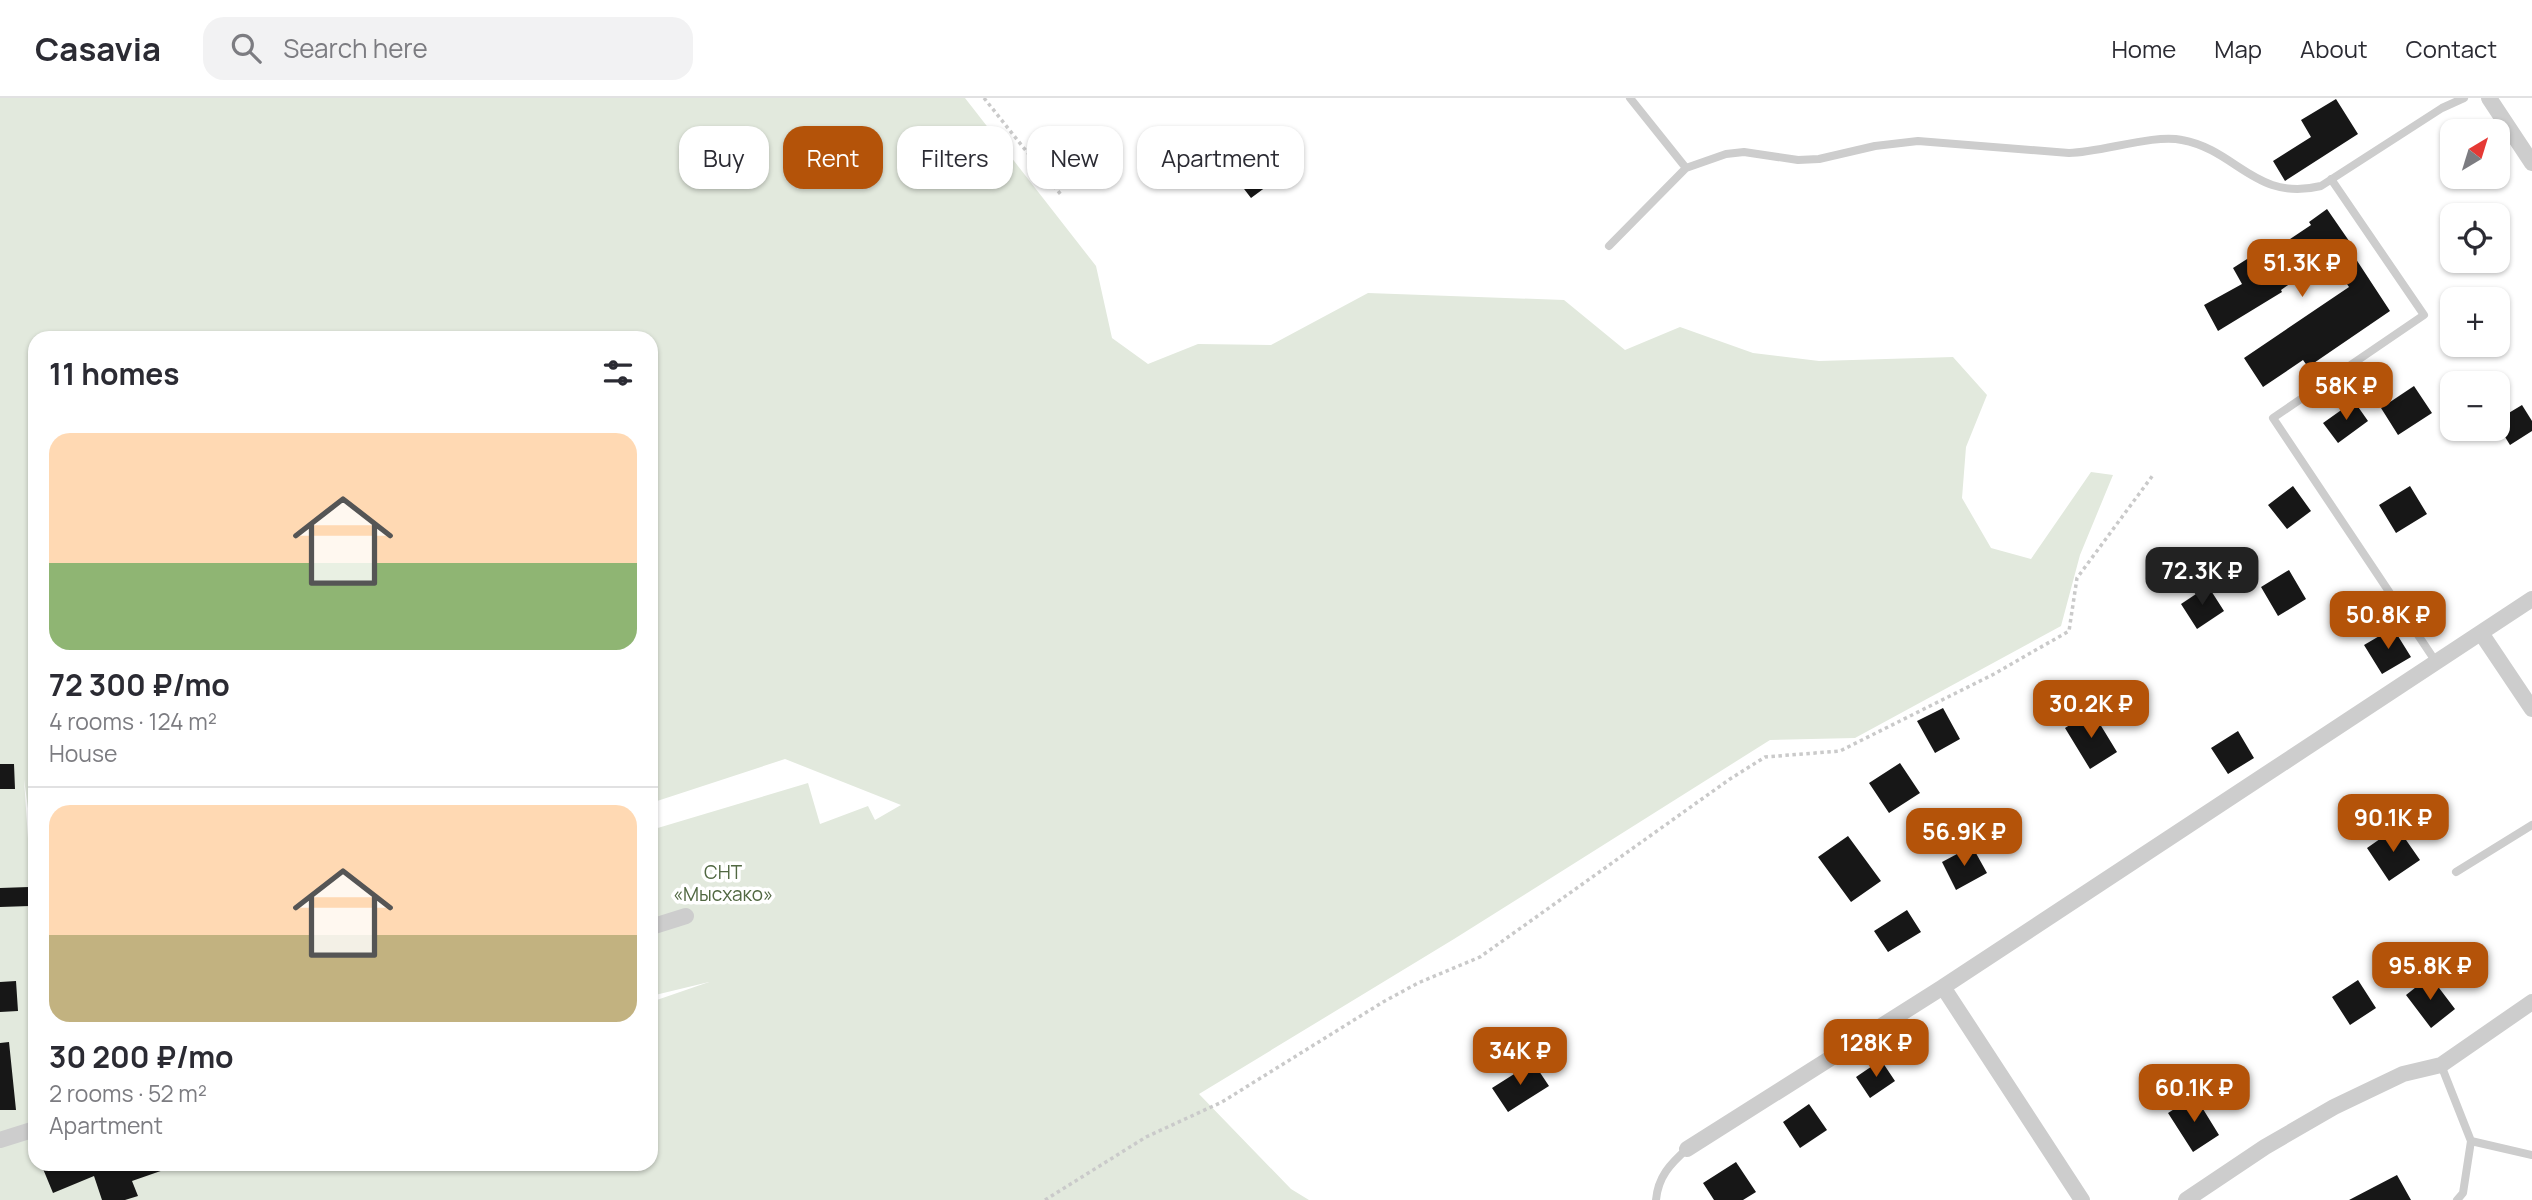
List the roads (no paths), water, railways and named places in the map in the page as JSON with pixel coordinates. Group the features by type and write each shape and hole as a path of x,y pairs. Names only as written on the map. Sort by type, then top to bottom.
{"street":[{"path":"2489,98 2532,163"},
{"path":"1687,1149 1943,987 2532,599"},
{"path":"2481,633 2532,709"},
{"path":"658,925 686,915"},
{"path":"1943,987 2082,1200"},
{"path":"2186,1200 2265,1147 2334,1107 2403,1074 2441,1065 2532,1002"},
{"path":"0,1140 28,1131"}],"lane":[{"path":"1630,98 1686,168"},
{"path":"1609,246 1686,168 1726,154 1744,152 1808,160 1896,142 1918,141 2069,153 2092,152 2161,139 2181,139 2204,147 2263,182 2301,191 2321,186 2442,108 2464,98"},
{"path":"2331,179 2424,315 2273,418 2436,662"},
{"path":"2456,872 2532,825"},
{"path":"2441,1065 2471,1141 2463,1193 2457,1200"},
{"path":"2471,1141 2532,1155"},
{"path":"1656,1200 1657,1187 1668,1165 1687,1149"}],"park label":[{"name":"СНТ «Мысхако»","path":"723,883"}]}
